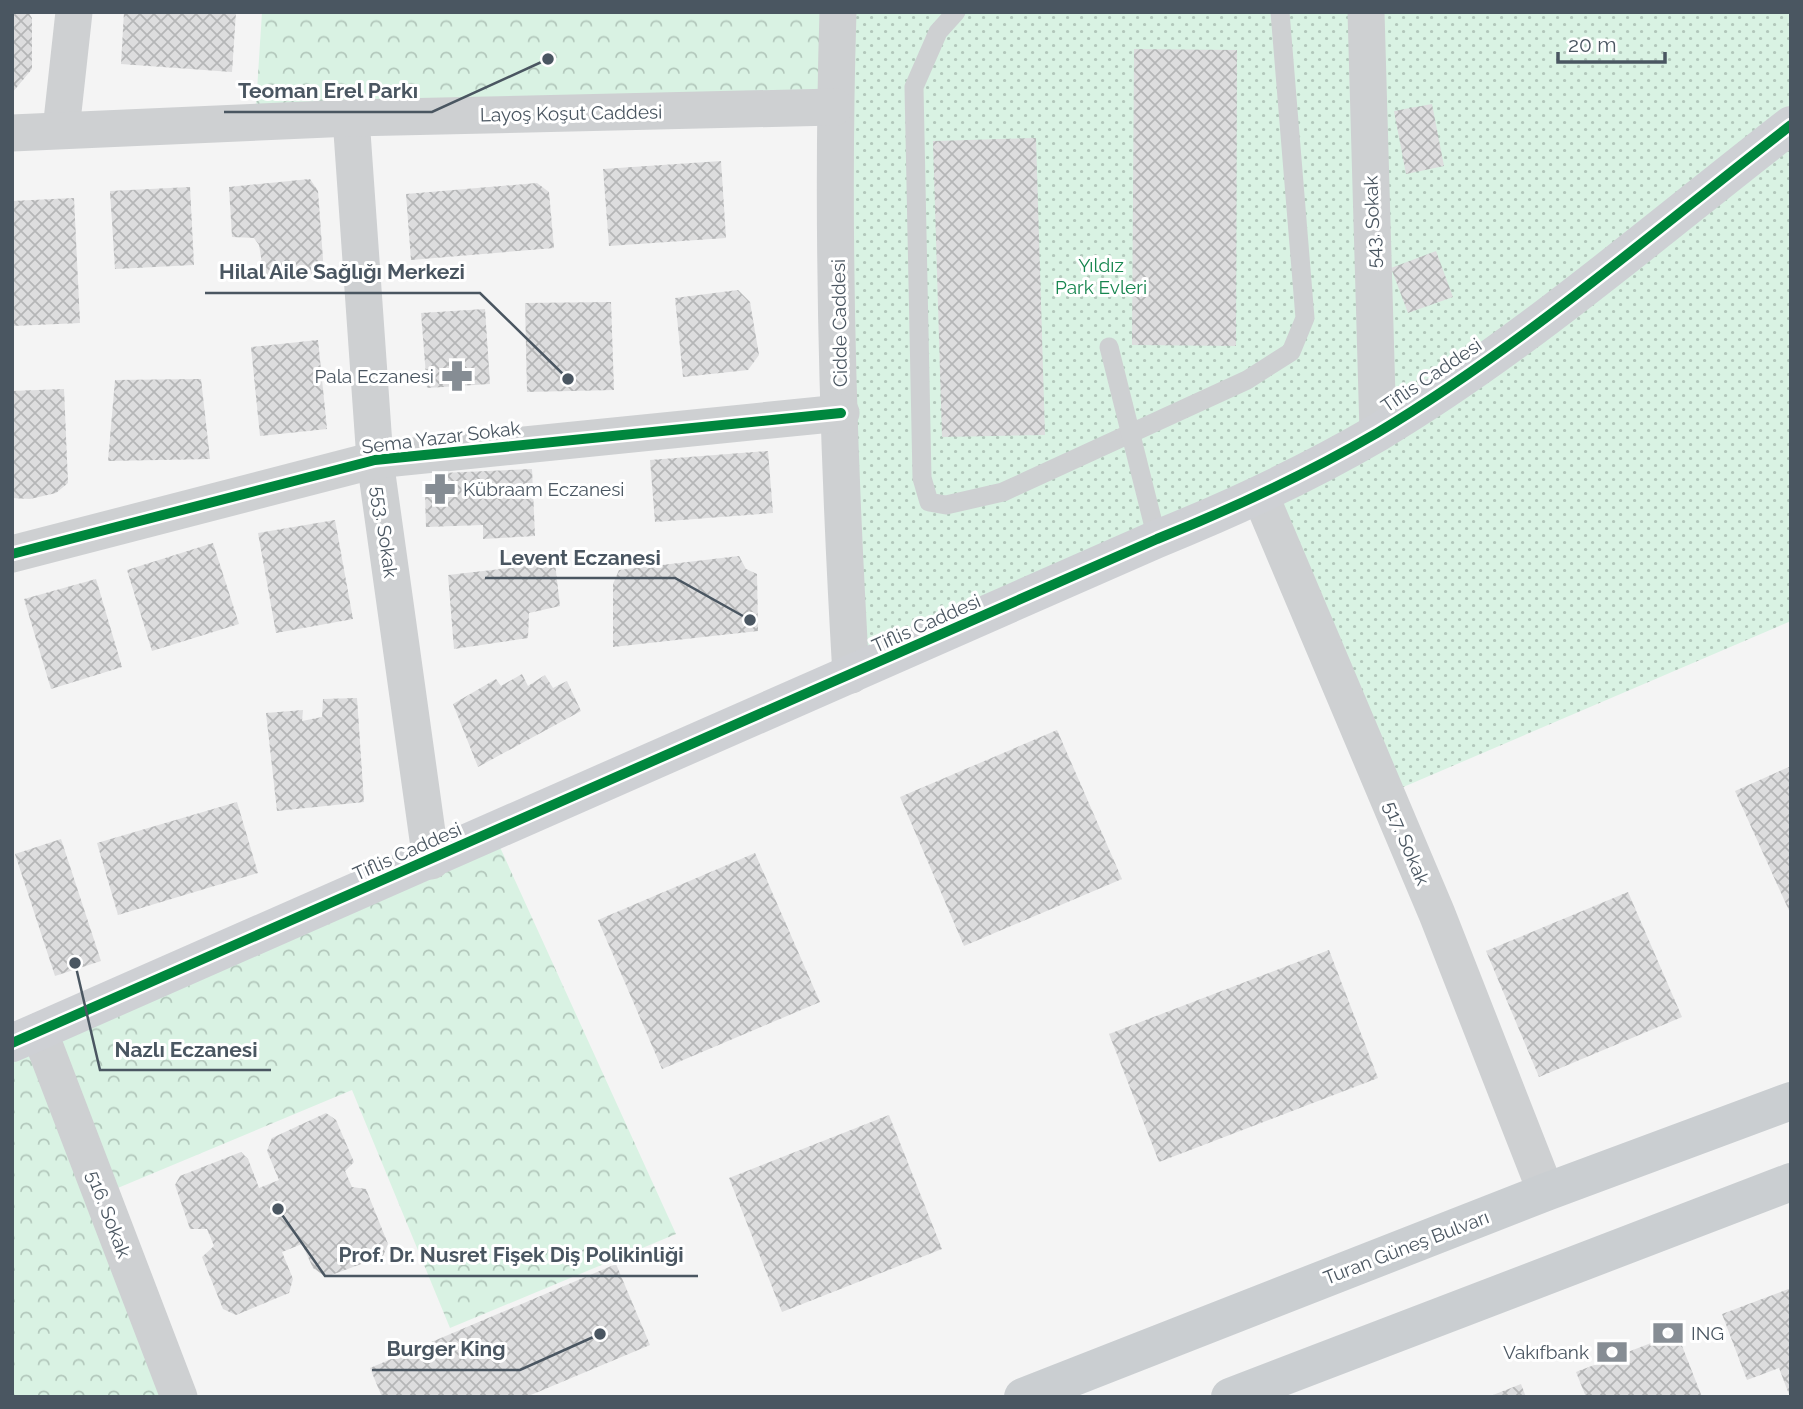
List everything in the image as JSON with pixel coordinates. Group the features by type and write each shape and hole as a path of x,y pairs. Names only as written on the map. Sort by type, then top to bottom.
{"main road":[{"name":"Turan Güneş Bulvarı","path":"1023,1397 1546,1192 1791,1101"},
{"path":"1230,1397 1791,1182"}],"street":[{"path":"61,130 74,12"},
{"name":"Cidde Caddesi","path":"838,12 835,107 841,413 851,675"},
{"name":"543. Sokak","path":"1366,12 1378,432"},
{"name":"Layoş Koşut Caddesi","path":"12,133 351,118 835,107"},
{"name":"553. Sokak","path":"351,118 374,460 431,861"},
{"name":"Tiflis Caddesi","path":"26,1037 431,861 1157,539 1261,497 1378,432 1522,334 1791,125"},
{"name":"Sema Yazar Sokak","path":"12,554 374,460 841,413"},
{"name":"517. Sokak","path":"1261,497 1437,914 1546,1192"},
{"name":"516. Sokak","path":"26,1037 179,1397"}],"lane":[{"path":"956,12 938,32 914,87 922,478 929,502 946,505 1003,492 1247,380 1292,352 1305,318 1280,12"},
{"path":"1109,347 1157,539"}],"green space":[{"path":"262,12 838,12 835,107 255,122"},
{"name":"Yıldız Park Evleri","path":"838,12 1791,12 1791,621 1387,794 1261,497 851,675"},
{"path":"493,832 676,1234 450,1328 352,1090 101,1195 179,1397 12,1397 12,1043"}],"building":[{"path":"12,12 28,12 32,18 32,69 12,93"},
{"path":"124,12 236,12 232,72 121,64"},
{"path":"1134,49 1237,50 1236,346 1132,345"},
{"path":"1432,104 1444,166 1406,174 1394,111"},
{"path":"1036,138 1045,435 942,437 933,141"},
{"path":"721,161 726,238 609,246 603,169"},
{"path":"310,179 318,191 324,273 265,281 259,245 254,238 232,237 229,187"},
{"path":"537,183 549,192 554,248 411,260 406,194"},
{"path":"190,187 194,265 115,269 110,191"},
{"path":"74,198 80,323 12,326 12,201"},
{"path":"1436,251 1453,297 1408,313 1391,268"},
{"path":"738,290 750,302 759,355 748,370 683,377 675,298"},
{"path":"611,302 614,390 527,392 525,303"},
{"path":"485,309 490,384 427,388 421,313"},
{"path":"318,340 327,429 260,436 251,347"},
{"path":"201,379 210,459 108,461 115,380"},
{"path":"64,389 68,483 56,493 30,499 12,498 12,391"},
{"path":"768,451 773,513 655,522 650,460"},
{"path":"532,469 535,536 483,539 483,525 426,527 425,492 442,473"},
{"path":"335,520 353,619 276,633 258,533"},
{"path":"213,543 239,624 152,651 127,570"},
{"path":"739,556 746,569 757,574 758,631 613,647 613,584 619,570"},
{"path":"555,563 560,606 529,613 528,638 454,649 448,575"},
{"path":"96,579 122,667 51,689 24,599"},
{"path":"522,674 528,686 545,675 553,688 567,681 581,711 478,767 453,704 496,679 501,686"},
{"path":"357,698 364,802 277,811 266,713 303,710 302,721 322,717 323,699"},
{"path":"1057,730 1122,879 964,946 900,797"},
{"path":"1791,766 1791,915 1735,791"},
{"path":"237,802 258,873 118,915 97,843"},
{"path":"61,839 101,961 55,976 15,854"},
{"path":"755,853 820,1002 662,1069 598,920"},
{"path":"1628,892 1682,1017 1539,1077 1486,951"},
{"path":"1329,950 1378,1078 1159,1162 1109,1034"},
{"path":"326,1113 336,1120 354,1162 345,1171 352,1187 366,1189 388,1244 383,1256 326,1277 313,1268 302,1244 282,1252 293,1279 289,1293 236,1315 223,1309 202,1257 214,1246 207,1229 190,1229 175,1185 180,1176 241,1152 248,1159 259,1188 279,1180 267,1151 272,1138"},
{"path":"889,1115 942,1249 782,1312 729,1178"},
{"path":"616,1264 650,1345 526,1397 382,1397 370,1368"},
{"path":"1791,1288 1790,1397 1779,1368 1747,1380 1722,1314"},
{"path":"1677,1333 1702,1397 1586,1397 1576,1372"},
{"path":"1521,1384 1526,1397 1488,1397"}],"cycle path":[{"path":"12,1043 1214,515 1323,463 1377,433 1484,363 1791,125"},
{"path":"12,554 375,460 841,413"}],"place":[{"name":"Teoman Erel Parkı","path":"548,59"},
{"name":"Pala Eczanesi","path":"457,376"},
{"name":"Hilal Aile Sağlığı Merkezi","path":"568,379"},
{"name":"Kübraam Eczanesi","path":"440,489"},
{"name":"Levent Eczanesi","path":"750,620"},
{"name":"Nazlı Eczanesi","path":"75,963"},
{"name":"Prof. Dr. Nusret Fişek Diş Polikinliği","path":"278,1209"},
{"name":"ING","path":"1668,1333"},
{"name":"Burger King","path":"600,1334"},
{"name":"Vakıfbank","path":"1612,1352"}]}
